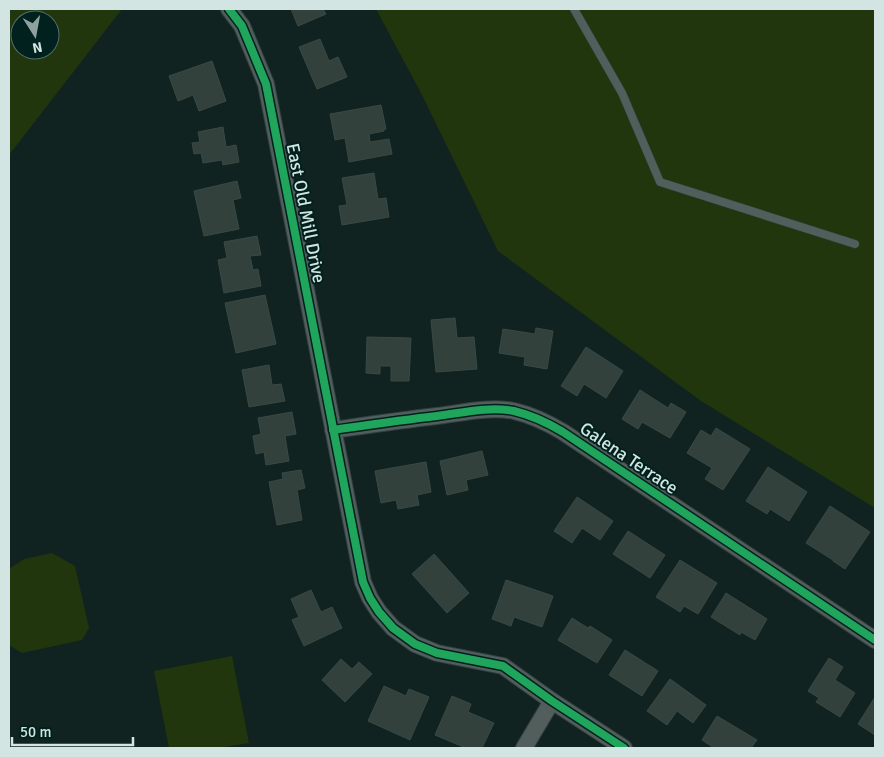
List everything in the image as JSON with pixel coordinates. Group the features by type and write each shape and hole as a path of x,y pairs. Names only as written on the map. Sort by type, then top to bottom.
{"street":[{"name":"East Old Mill Drive","path":"229,9 242,26 266,84 363,582 370,598 393,628 415,644 437,653 503,666 624,748"},
{"name":"Galena Terrace","path":"334,430 479,411 513,411 529,416 563,432 875,640"},
{"path":"524,748 552,701"}],"lane":[{"path":"574,9 622,93 660,182 855,244"}],"green space":[{"path":"9,9 122,9 9,155"},
{"path":"376,9 875,9 875,508 701,401 498,251 422,95"},
{"path":"52,553 75,566 89,628 82,640 22,653 9,645 9,569 24,559"},
{"path":"232,656 249,743 219,748 169,748 154,671"}],"building":[{"path":"291,9 323,9 326,14 298,26"},
{"path":"320,39 329,61 338,57 347,77 317,89 299,47"},
{"path":"212,61 226,101 199,111 193,95 178,101 169,76"},
{"path":"381,105 386,129 369,134 370,142 389,139 392,154 349,162 345,138 335,140 330,114"},
{"path":"223,127 226,147 236,145 239,162 223,165 222,160 203,163 201,153 194,154 192,143 200,142 198,132"},
{"path":"374,173 378,199 386,198 389,217 342,225 339,206 347,205 342,178"},
{"path":"237,181 241,198 233,200 239,229 204,236 194,191"},
{"path":"257,236 261,255 250,256 253,270 258,269 261,286 224,293 218,260 227,258 224,242"},
{"path":"265,295 276,344 236,353 225,303"},
{"path":"455,318 457,338 474,337 477,369 436,372 431,320"},
{"path":"536,328 553,331 547,369 524,365 525,357 499,353 503,329 535,334"},
{"path":"367,337 411,338 409,381 391,381 391,366 380,366 380,374 366,373"},
{"path":"586,347 623,371 606,398 584,384 577,396 561,386"},
{"path":"269,365 272,385 281,384 285,401 249,407 242,370"},
{"path":"640,390 668,408 671,403 686,412 670,438 642,422 638,429 622,419"},
{"path":"292,412 296,434 285,436 289,461 266,465 264,452 256,454 253,436 261,434 258,418"},
{"path":"716,428 750,449 723,490 705,479 712,468 687,453 701,430 711,436"},
{"path":"482,451 488,475 466,480 468,490 447,495 440,461"},
{"path":"426,462 431,492 417,495 419,505 398,509 396,500 381,503 375,471"},
{"path":"768,467 807,492 789,521 770,509 767,514 746,501"},
{"path":"301,470 305,488 297,490 302,520 277,525 269,482 283,479 282,473"},
{"path":"577,497 613,521 600,540 582,528 572,543 554,531"},
{"path":"830,506 870,532 845,569 806,543"},
{"path":"628,531 665,555 650,578 613,554"},
{"path":"434,554 469,593 447,613 412,574"},
{"path":"680,560 717,583 698,614 684,606 680,612 656,597"},
{"path":"506,580 553,596 542,627 514,617 511,626 492,619"},
{"path":"311,590 321,612 332,607 342,628 304,646 292,620 299,617 291,599"},
{"path":"726,593 767,619 755,640 741,632 740,635 711,617"},
{"path":"572,618 588,628 590,626 612,640 597,663 558,640"},
{"path":"625,650 658,671 642,696 609,675"},
{"path":"829,658 843,667 835,680 855,693 840,717 816,702 819,698 808,691"},
{"path":"341,659 352,669 359,662 372,674 345,702 322,680"},
{"path":"670,679 706,705 693,723 677,711 667,725 647,711"},
{"path":"384,686 406,696 409,689 429,697 410,740 368,721"},
{"path":"452,696 471,704 468,712 494,723 482,748 466,748 435,735"},
{"path":"875,697 875,735 858,724"},
{"path":"717,716 757,740 751,748 714,748 702,740"}],"cycle path":[{"path":"229,9 242,26 266,84 363,582 370,598 393,628 415,644 437,653 503,666 624,748"},
{"path":"333,430 495,409 514,411 533,417 563,432 875,640"}]}
